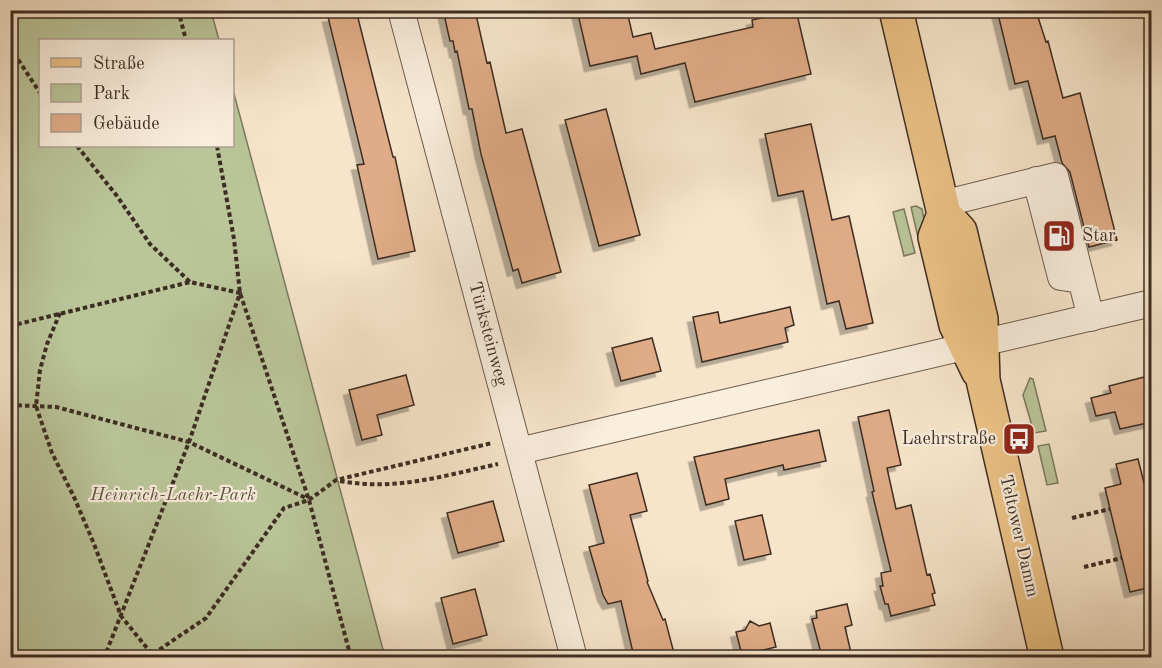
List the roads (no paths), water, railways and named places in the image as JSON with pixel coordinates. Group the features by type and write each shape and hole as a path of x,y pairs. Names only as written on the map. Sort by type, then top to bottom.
{"main road":[{"name":"Teltower Damm","path":"896,10 943,209 935,237 956,325 974,345 1047,657"}],"street":[{"name":"Türksteinweg","path":"401,10 507,452 574,657"},
{"path":"943,209 1036,180 1061,277 1081,280 1091,318"},
{"path":"507,452 1152,303"}],"place":[{"name":"Star","path":"1059,236"},
{"name":"Laehrstraße","path":"1019,439"}],"park label":[{"name":"Heinrich-Laehr-Park","path":"173,495"}]}
